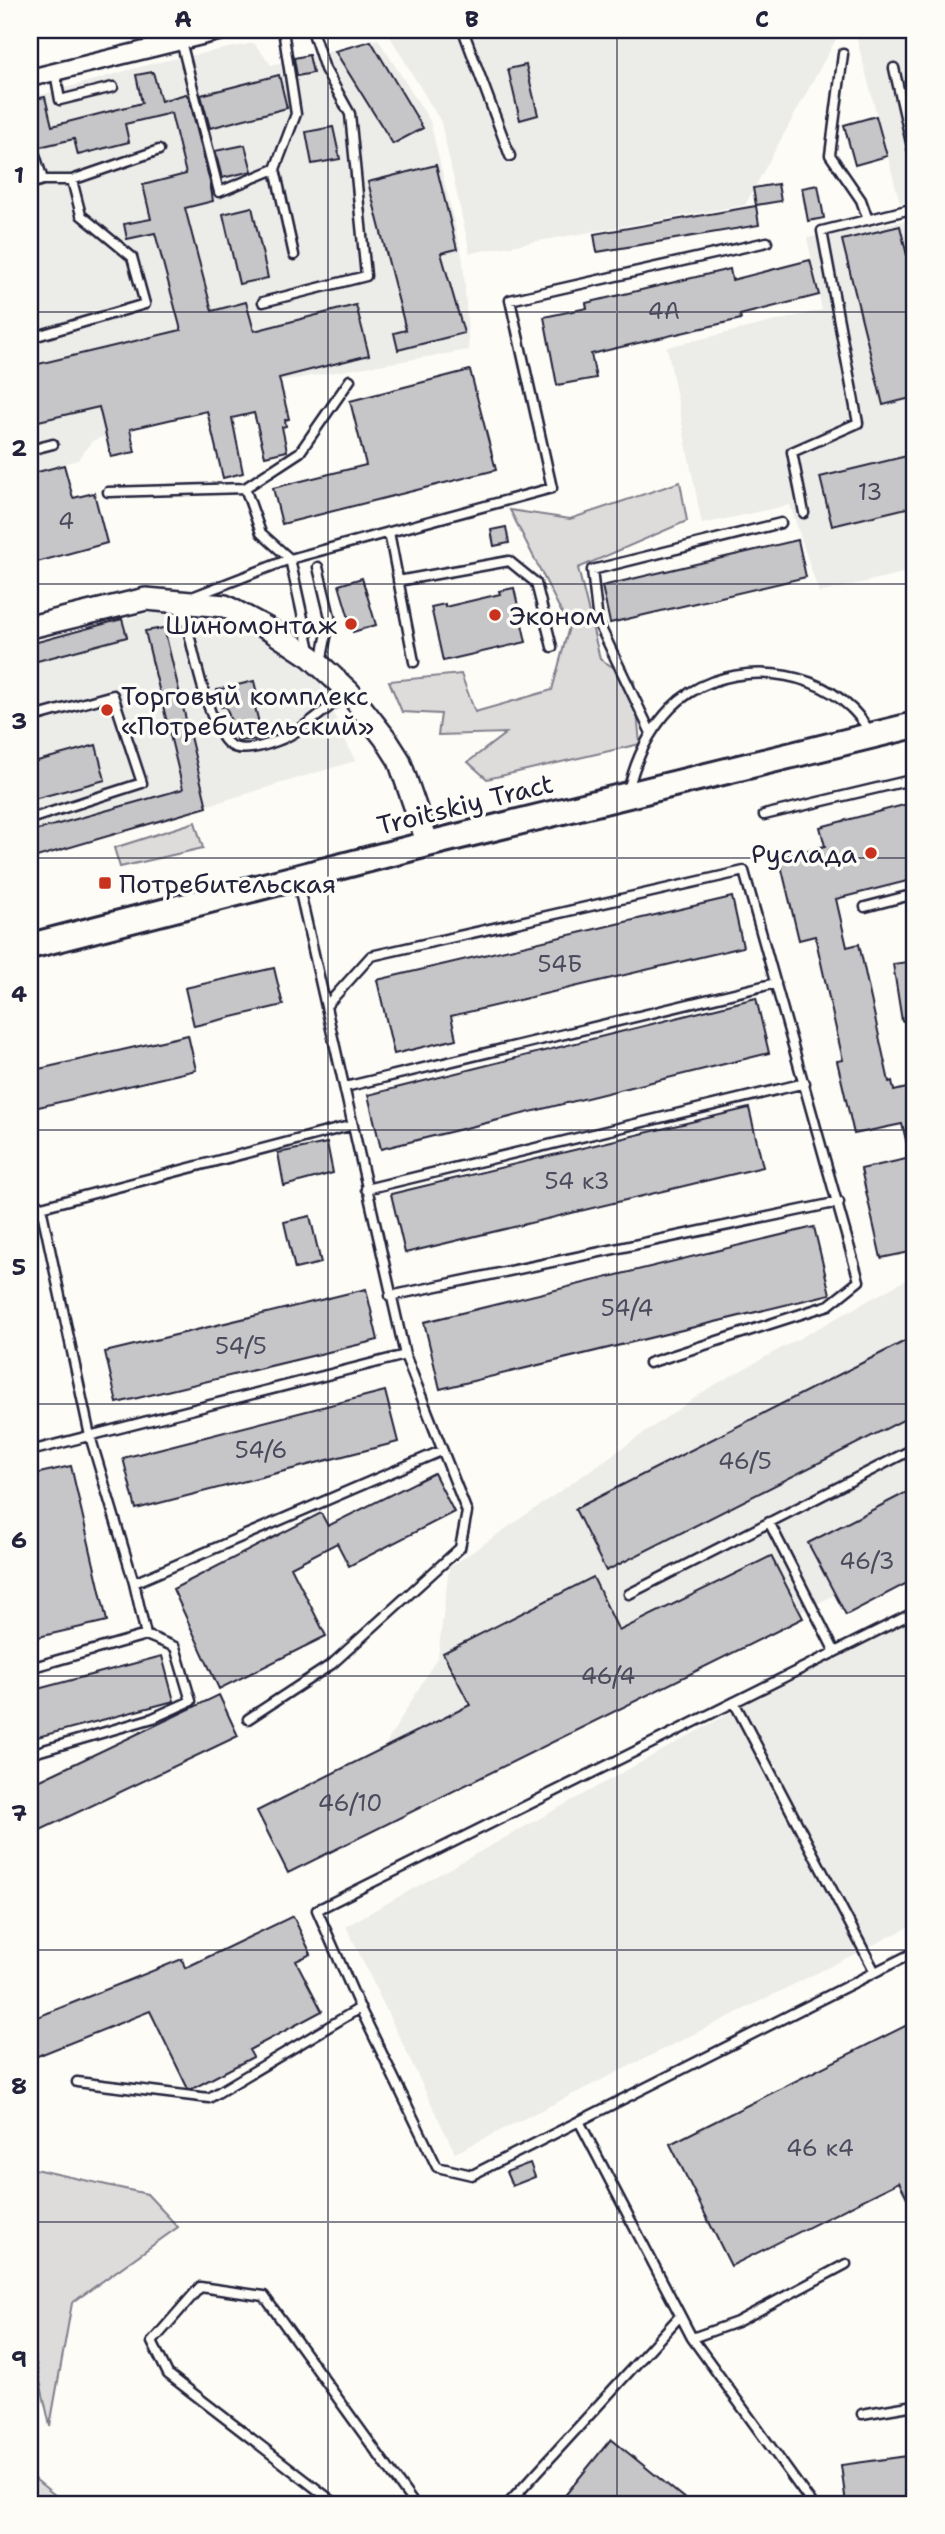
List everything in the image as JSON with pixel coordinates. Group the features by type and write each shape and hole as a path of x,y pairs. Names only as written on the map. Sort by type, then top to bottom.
{"main road":[{"name":"Troitskiy Tract","path":"30,946 428,844 915,725"}],"street":[{"path":"30,78 208,32 226,30"},
{"path":"30,627 146,599 225,606 316,661 349,692 399,760 428,844"}],"lane":[{"path":"283,30 296,114 275,169 295,255"},
{"path":"263,302 366,276 350,114 325,69 312,30"},
{"path":"463,30 510,156"},
{"path":"181,41 219,192 275,169"},
{"path":"844,54 830,155 861,200 868,220"},
{"path":"894,68 915,160"},
{"path":"55,72 60,100 113,87"},
{"path":"30,139 43,180"},
{"path":"30,184 43,180 72,180 159,150"},
{"path":"30,338 145,304 132,257 81,215 72,180"},
{"path":"804,513 792,452 858,423 822,231 915,208"},
{"path":"349,692 277,741 242,749 230,746 212,720 182,601 290,559 552,488 510,300 767,242"},
{"path":"108,492 245,488 300,452 350,380"},
{"path":"30,450 53,444"},
{"path":"245,488 261,533 290,559 316,661"},
{"path":"652,733 598,622 592,570 780,523"},
{"path":"389,532 414,662"},
{"path":"398,580 509,561 536,583 552,647"},
{"path":"316,661 330,617 318,568"},
{"path":"627,795 635,760 672,706 702,687 733,676 780,673 818,685 851,707 873,735"},
{"path":"30,718 113,695 142,783 30,817"},
{"path":"764,815 915,779"},
{"path":"326,1006 371,956 744,871 859,1281 829,1305 649,1363"},
{"path":"248,1719 332,1664 460,1548 467,1512 405,1355 297,877"},
{"path":"865,907 915,894"},
{"path":"345,1087 776,983"},
{"path":"366,1189 805,1083"},
{"path":"30,1210 353,1125"},
{"path":"30,1198 41,1207 90,1436 134,1583 146,1635"},
{"path":"390,1296 839,1202"},
{"path":"30,1451 405,1355"},
{"path":"629,1594 915,1448"},
{"path":"134,1583 441,1451"},
{"path":"769,1522 835,1652"},
{"path":"915,1612 317,1910 360,2008 437,2167 472,2175 915,1952"},
{"path":"30,1668 146,1635 175,1647 191,1701 153,1718 30,1754"},
{"path":"734,1702 875,1972"},
{"path":"77,2082 209,2098 360,2008"},
{"path":"579,2121 692,2338 812,2504"},
{"path":"692,2338 737,2322 846,2264"},
{"path":"336,2504 167,2374 152,2342 200,2287 264,2296 414,2504"},
{"path":"509,2504 680,2316"},
{"path":"862,2414 915,2405"}],"shaded area":[{"path":"386,30 841,30 745,205 470,253 441,122"},
{"path":"879,30 915,30 915,199 900,203 856,36"},
{"path":"378,39 430,121 463,260 469,350 244,387 92,441 78,460 30,473 30,127 35,125 30,98 154,63 254,43 271,65"},
{"path":"915,219 915,570 819,593 790,505 702,524 667,347 822,310 807,238"},
{"path":"680,482 687,521 578,568 600,659 634,680 640,744 487,779 468,762 506,733 438,735 441,714 402,712 389,681 461,674 475,712 552,690 569,627 510,510 570,519"},
{"path":"160,610 233,623 315,673 355,761 30,859 30,644"},
{"path":"195,822 203,848 120,867 114,848"},
{"path":"915,1275 915,1554 319,1857 438,1656 449,1568 709,1388"},
{"path":"915,1610 915,1924 455,2153 346,1926"},
{"path":"30,2168 147,2194 178,2227 72,2303 50,2426 30,2336"},
{"path":"30,2475 66,2504 30,2504"}],"building":[{"path":"371,41 423,128 393,144 335,51"},
{"path":"309,55 313,73 297,76 294,58"},
{"path":"526,65 538,115 520,120 508,69"},
{"path":"153,72 161,101 186,94 189,98 210,182 213,201 185,208 212,311 246,302 254,331 356,305 369,355 279,378 289,419 285,420 286,426 282,427 287,451 265,456 254,413 232,418 243,473 223,478 207,411 130,429 135,452 111,457 99,407 30,423 30,366 181,330 155,233 127,239 124,224 151,219 143,185 186,174 171,113 125,124 129,142 78,155 74,139 39,147 35,135 30,133 30,100 45,97 52,126 142,103 136,75"},
{"path":"279,75 287,108 210,128 201,95"},
{"path":"876,116 887,156 855,165 844,125"},
{"path":"333,127 340,159 312,164 306,132"},
{"path":"245,145 252,171 222,178 215,151"},
{"path":"436,165 457,249 441,253 464,333 398,350 394,333 406,330 368,182"},
{"path":"778,184 781,201 756,205 753,188"},
{"path":"818,185 824,218 808,221 802,188"},
{"path":"756,206 759,225 597,252 594,234"},
{"path":"252,207 268,278 239,284 223,214"},
{"path":"900,226 915,289 915,397 883,405 842,240"},
{"path":"810,260 819,295 740,315 741,319 591,354 596,378 557,385 544,317 587,308 586,303 730,269 732,280"},
{"path":"470,370 496,470 282,524 273,488 366,465 350,401"},
{"path":"915,454 915,506 832,526 820,477"},
{"path":"64,465 73,498 94,493 107,543 30,564 30,474"},
{"path":"506,527 509,543 494,546 491,530"},
{"path":"798,540 806,577 610,623 602,586"},
{"path":"362,578 376,625 353,632 339,585"},
{"path":"514,588 526,642 443,661 431,607 445,604 445,607"},
{"path":"122,619 127,637 30,663 30,644"},
{"path":"164,628 207,807 30,859 30,832 183,789 145,631"},
{"path":"254,681 258,698 253,699 263,739 237,741 226,706 221,707 217,690"},
{"path":"96,745 105,780 30,800 30,763"},
{"path":"915,802 915,879 836,899 847,947 859,944 889,1082 892,1081 894,1091 915,1086 915,1155 910,1156 902,1124 854,1134 837,1061 843,1060 815,936 799,940 779,857 825,846 820,827"},
{"path":"732,897 743,947 451,1016 456,1039 394,1054 377,980"},
{"path":"915,961 915,1019 902,1021 893,964"},
{"path":"274,968 283,1005 194,1026 185,988"},
{"path":"756,998 769,1053 381,1149 368,1095"},
{"path":"188,1035 196,1070 30,1109 30,1071"},
{"path":"749,1108 763,1167 405,1253 391,1194"},
{"path":"327,1143 333,1173 284,1186 278,1153"},
{"path":"915,1157 915,1251 881,1258 861,1169"},
{"path":"310,1216 321,1263 295,1269 284,1222"},
{"path":"814,1227 830,1294 440,1389 424,1322"},
{"path":"366,1289 378,1340 117,1403 105,1352"},
{"path":"915,1336 915,1414 606,1571 575,1509"},
{"path":"385,1391 398,1442 136,1509 123,1458"},
{"path":"71,1466 107,1621 30,1639 30,1475"},
{"path":"434,1473 454,1512 349,1566 337,1543 291,1567 326,1636 219,1689 173,1589 321,1513 328,1526"},
{"path":"915,1488 915,1579 846,1615 808,1543"},
{"path":"771,1556 803,1618 288,1873 257,1811 470,1705 443,1653 593,1577 619,1631"},
{"path":"162,1656 174,1701 30,1739 30,1691"},
{"path":"219,1695 238,1736 30,1835 30,1785"},
{"path":"293,1916 311,1954 296,1961 322,2011 249,2050 253,2057 188,2089 150,2011 30,2059 30,2020 182,1959 185,1968"},
{"path":"915,2021 915,2213 899,2182 731,2266 670,2144"},
{"path":"530,2163 535,2177 512,2186 506,2172"},
{"path":"611,2439 691,2504 558,2504"},
{"path":"915,2455 915,2504 846,2504 841,2465"}],"place":[{"name":"Эконом","path":"495,615"},
{"name":"Шиномонтаж","path":"351,624"},
{"name":"Торговый комплекс «Потребительский»","path":"107,710"},
{"name":"Руслада","path":"871,853"},
{"name":"Потребительская","path":"105,883"}]}
